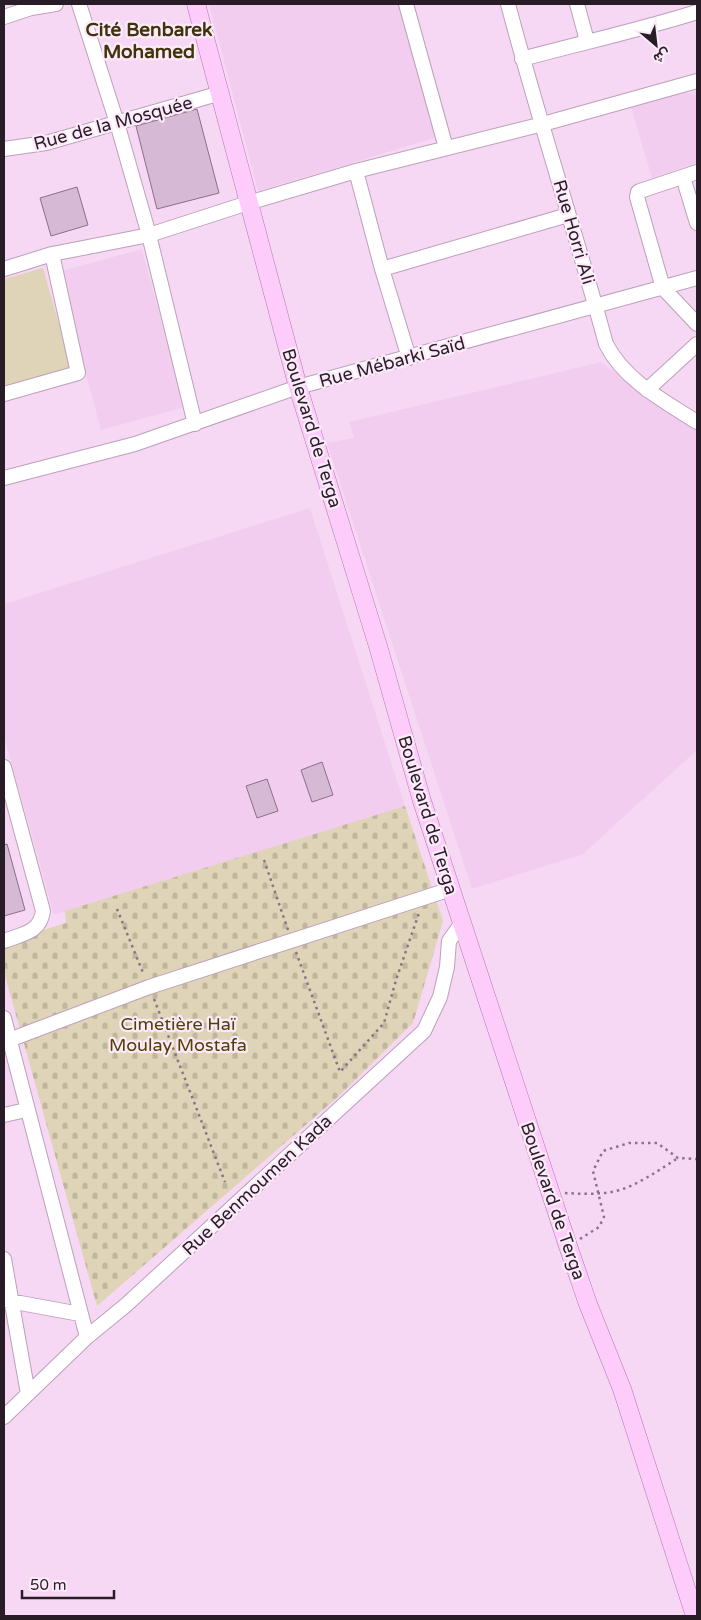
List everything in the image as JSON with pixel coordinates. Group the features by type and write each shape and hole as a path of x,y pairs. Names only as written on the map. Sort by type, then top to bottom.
{"main road":[{"name":"Boulevard de Terga","path":"196,4 298,387 378,646 422,801 550,1193 588,1304 622,1389 695,1616"}],"street":[{"path":"4,17 30,6 56,4"},
{"path":"79,4 118,123 149,235 195,424"},
{"path":"406,4 446,148"},
{"name":"Rue Horri Ali","path":"508,4 522,59 606,344 611,354 647,390 697,422"},
{"path":"577,4 587,42"},
{"path":"522,59 624,34 697,12"},
{"path":"5,264 149,235 248,202 356,171 542,124 697,81"},
{"name":"Rue de la Mosquée","path":"4,149 46,143 221,93"},
{"path":"356,171 382,269 409,358"},
{"path":"697,172 640,191 637,195 663,288 697,324"},
{"path":"683,177 697,223"},
{"path":"382,269 568,216"},
{"path":"4,394 78,373 52,254"},
{"name":"Rue Mébarki Saïd","path":"4,478 135,444 298,387 697,278"},
{"path":"647,390 697,344"},
{"path":"4,767 44,911 38,927 4,941"},
{"path":"9,1040 149,987 451,889"},
{"name":"Rue Benmoumen Kada","path":"4,1417 87,1337 126,1305 424,1031 440,997 447,967 449,941 462,924"},
{"path":"4,1018 26,1110 87,1337"},
{"path":"4,1115 26,1110"},
{"path":"4,1259 8,1301 28,1394"},
{"path":"8,1301 80,1314"}],"path":[{"path":"264,860 340,1072 384,1024 396,980 416,924 422,898"},
{"path":"117,909 225,1182"},
{"path":"568,1246 599,1227 604,1217 593,1171 603,1151 630,1144 656,1143 678,1158 697,1159"},
{"path":"550,1193 598,1194 619,1190 642,1181 678,1158"}],"shaded area":[{"path":"209,4 400,4 435,138 258,191"},
{"path":"685,92 697,95 697,163 652,178 631,107"},
{"path":"142,249 185,407 101,430 58,272"},
{"path":"601,362 697,428 697,750 583,854 472,889 327,443 354,438 349,422"},
{"path":"310,508 405,806 54,915 4,736 4,604"}],"green space":[{"path":"43,268 72,370 5,389 4,279"},
{"name":"Cimetière Haï Moulay Mostafa","path":"405,806 443,921 413,1023 339,1096 97,1306 4,972 4,942 66,923 65,911"}],"building":[{"path":"197,109 219,193 157,209 136,126"},
{"path":"77,187 88,225 51,236 40,198"},
{"path":"322,762 333,795 312,802 301,770"},
{"path":"267,779 278,811 257,818 246,786"},
{"path":"7,844 25,910 4,916 4,845"}],"district":[{"name":"Cité Benbarek Mohamed","path":"149,41"}]}
